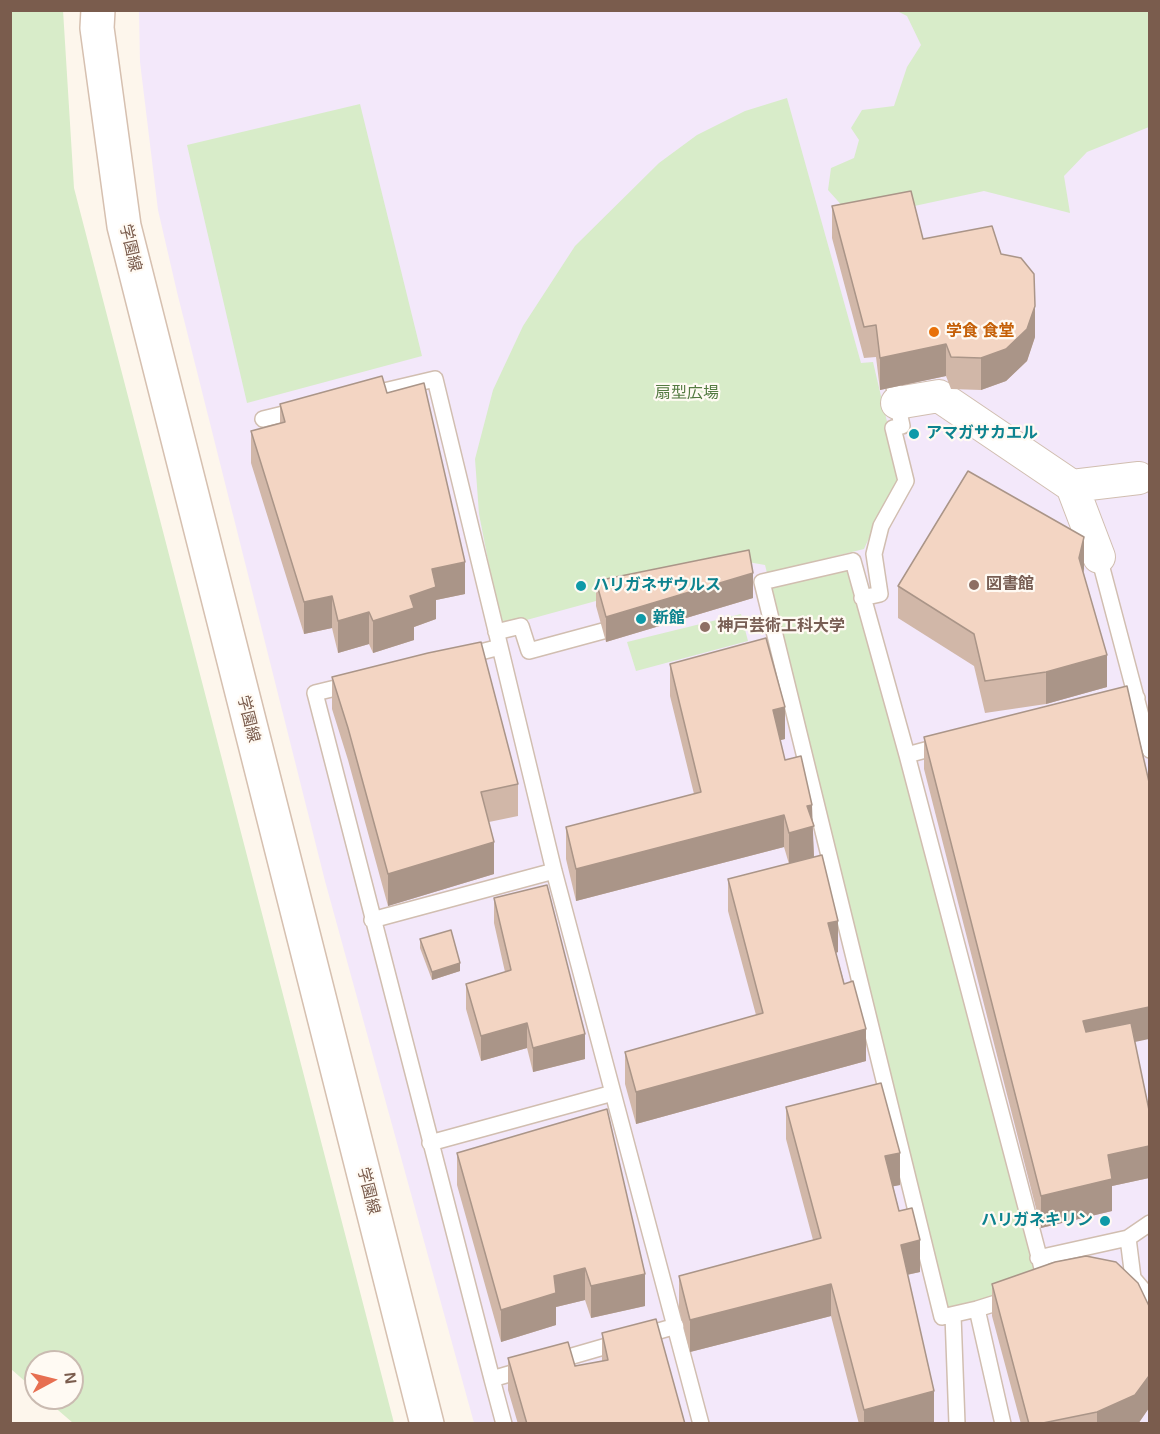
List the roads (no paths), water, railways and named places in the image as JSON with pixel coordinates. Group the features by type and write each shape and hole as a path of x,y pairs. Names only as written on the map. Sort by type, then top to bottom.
{"street":[{"name":"学園線","path":"98,10 97,28 124,226 427,1424"},
{"path":"896,395 939,396 1072,486 1099,557"},
{"path":"1072,486 1144,477"}],"lane":[{"path":"355,398 435,380 554,871 701,1424"},
{"path":"862,598 880,594 874,554 881,526 906,481 893,428 902,426 896,395"},
{"path":"263,419 309,408"},
{"path":"1099,557 1149,750"},
{"path":"853,561 862,598 907,755 1047,1287 977,1309 942,1317 762,582 853,561"},
{"path":"496,632 521,626 529,651 603,631"},
{"path":"454,659 500,648"},
{"path":"363,682 315,693 504,1424"},
{"path":"1091,709 1137,698"},
{"path":"907,755 964,740"},
{"path":"372,920 554,871"},
{"path":"430,1143 613,1093"},
{"path":"1038,1258 1128,1238 1149,1222"},
{"path":"1128,1238 1132,1278 1149,1298"},
{"path":"977,1309 1003,1424"},
{"path":"953,1315 957,1424"},
{"path":"492,1379 676,1326"}],"place":[{"name":"学食 食堂","path":"934,332"},
{"name":"アマガサカエル","path":"914,434"},
{"name":"図書館","path":"974,585"},
{"name":"ハリガネザウルス","path":"581,586"},
{"name":"新館","path":"641,619"},
{"name":"神戸芸術工科大学","path":"705,627"},
{"name":"ハリガネキリン","path":"1105,1221"}],"park label":[{"name":"扇型広場","path":"687,394"}]}
